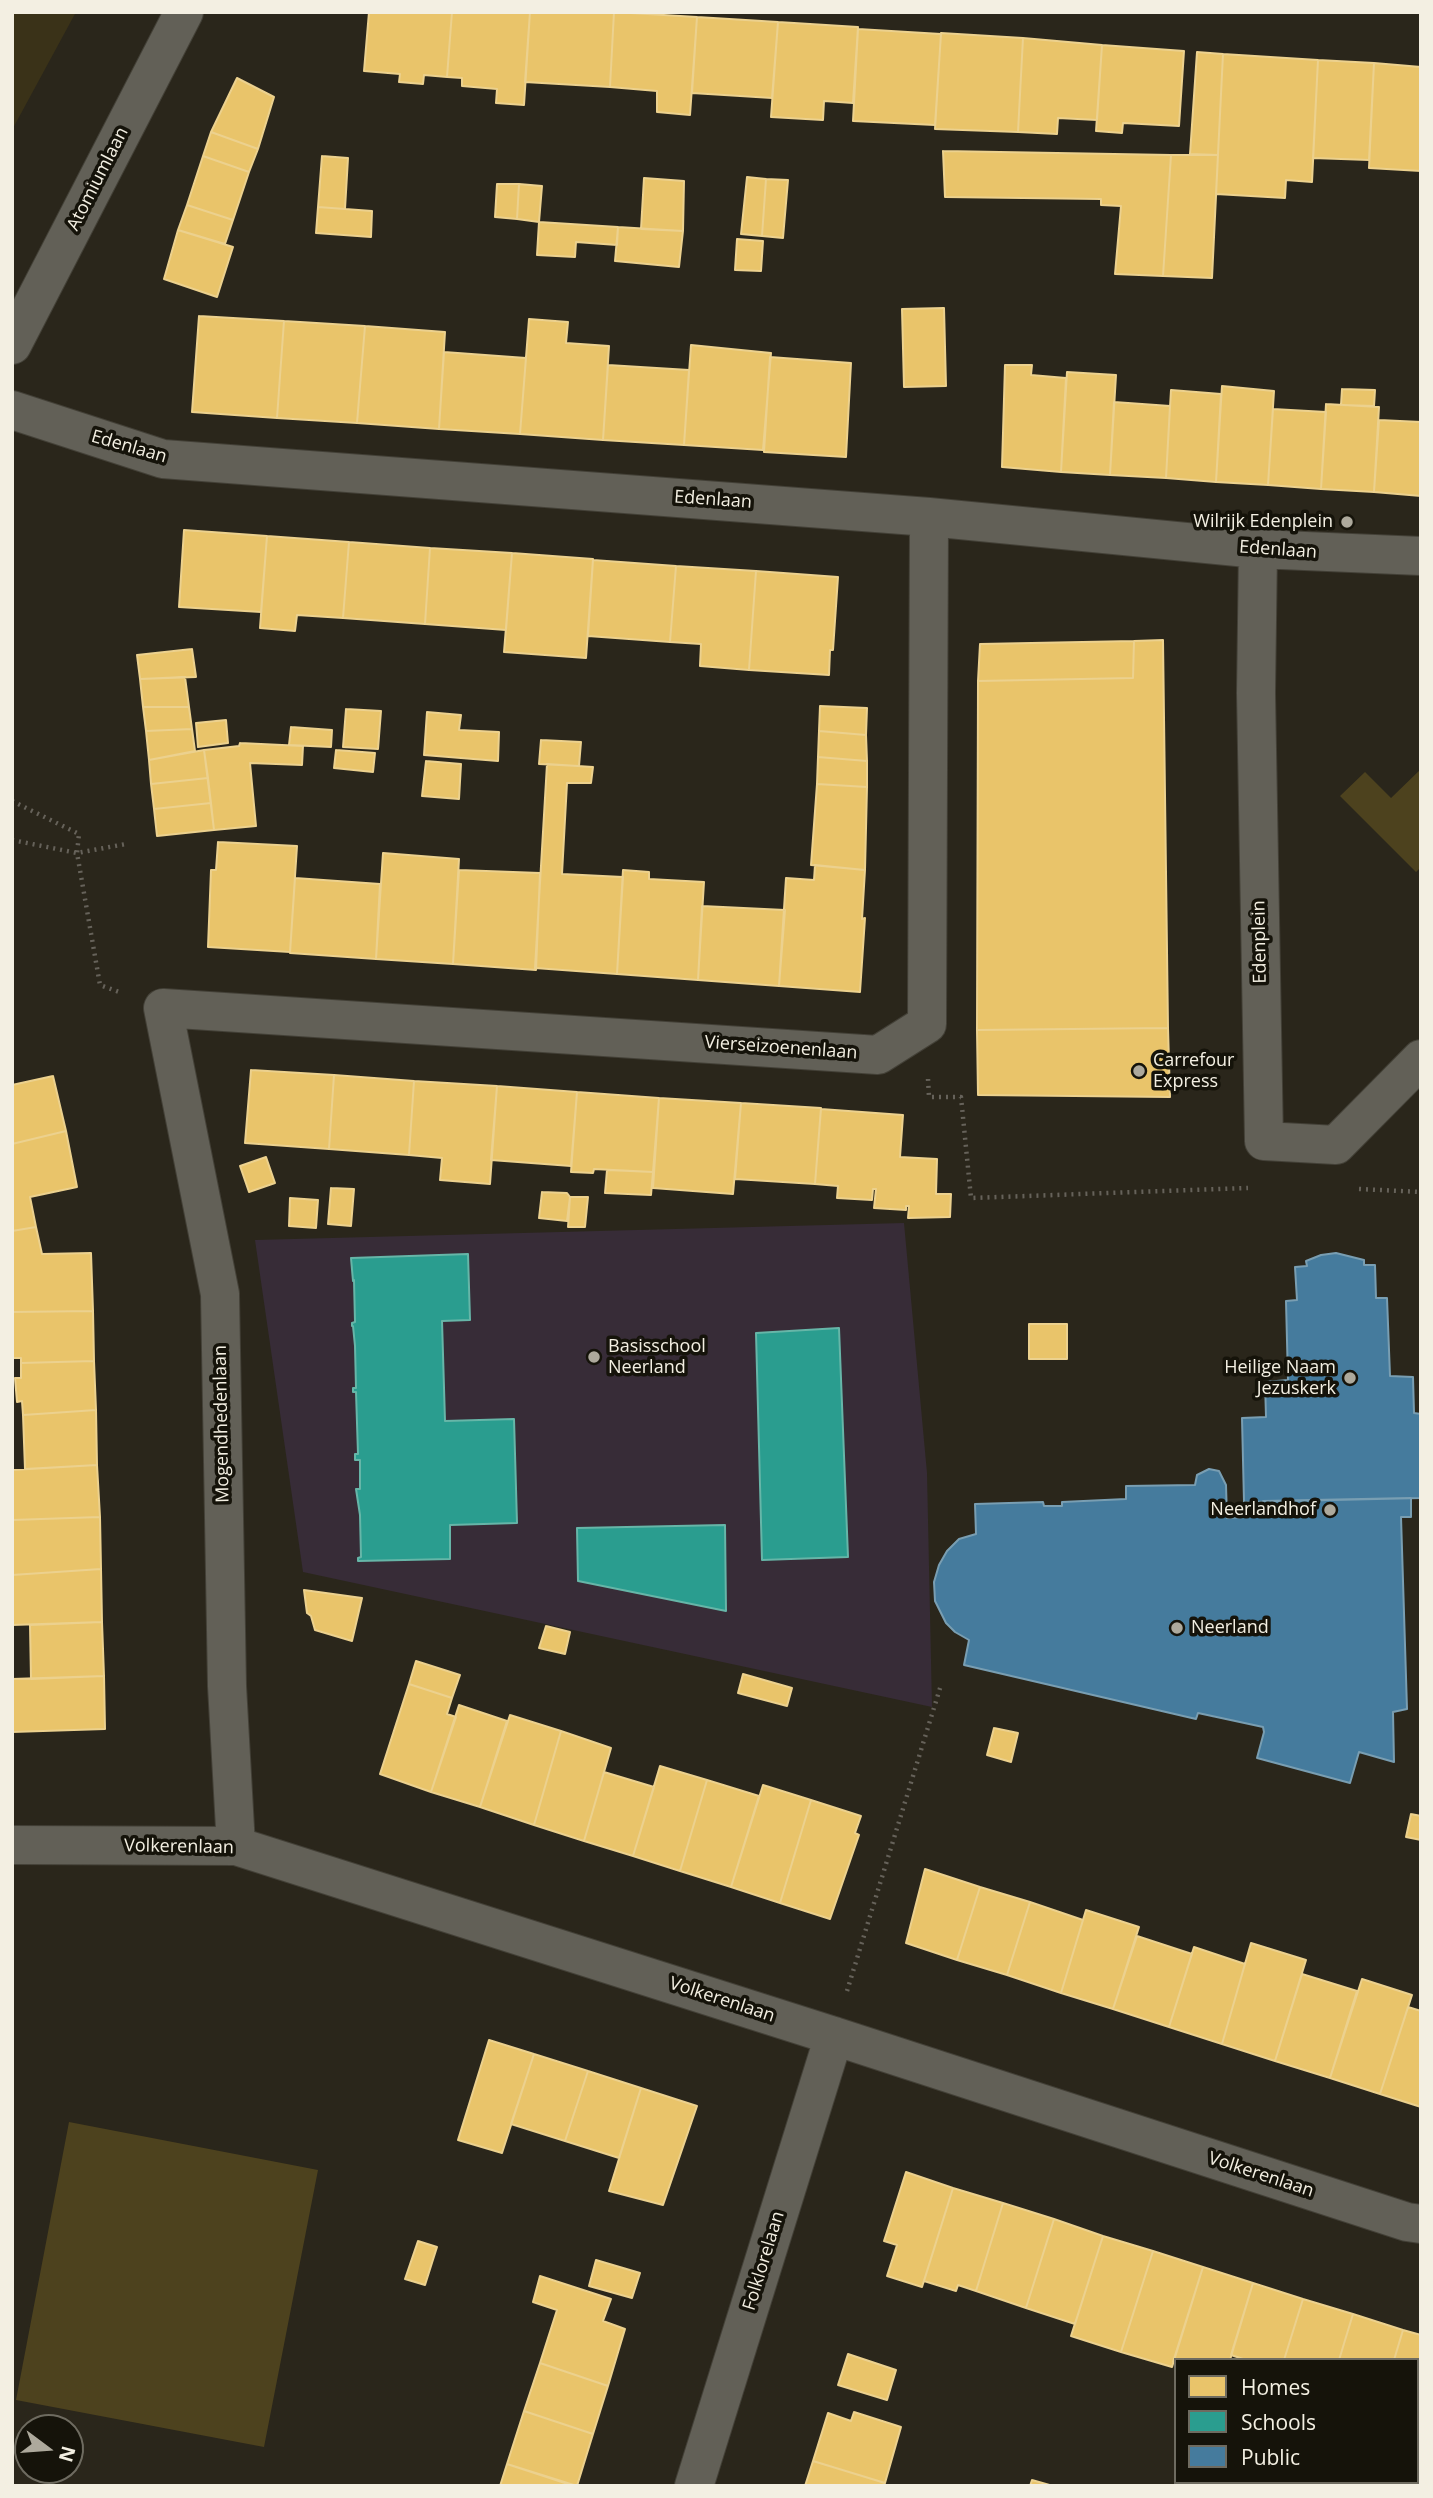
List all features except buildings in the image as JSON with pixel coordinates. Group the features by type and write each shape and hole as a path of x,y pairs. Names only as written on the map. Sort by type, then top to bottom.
{"street":[{"name":"Atomiumlaan","path":"12,345 184,12"},
{"name":"Edenlaan","path":"12,410 163,459 929,517 1258,549 1421,556"},
{"path":"927,1024 929,517"},
{"name":"Edenplein","path":"1258,549 1256,693 1264,1141 1336,1145 1421,1059"},
{"name":"Vierseizoenenlaan","path":"163,1008 878,1055 927,1024"},
{"name":"Mogendhedenlaan","path":"163,1008 220,1294 227,1686 236,1846"},
{"name":"Volkerenlaan","path":"12,1845 236,1846 1407,2222 1421,2224"},
{"name":"Folklorelaan","path":"694,2486 834,2036"}],"path":[{"path":"12,801 79,834 77,853 100,985 163,1008"},
{"path":"12,840 77,853 125,844"},
{"path":"927,1024 929,1097 961,1097 971,1198 1256,1187"},
{"path":"1351,1189 1421,1192"},
{"path":"834,2036 941,1685"}],"shaded area":[{"path":"12,12 76,12 12,130"},
{"path":"1421,769 1421,867 1416,872 1340,796 1365,772 1391,798"},
{"name":"Basisschool Neerland","path":"904,1223 927,1473 932,1707 303,1572 255,1240"},
{"path":"69,2122 318,2170 264,2447 16,2400"}],"place":[{"name":"Wilrijk Edenplein","path":"1347,522"},
{"name":"Carrefour Express","path":"1139,1071"},
{"name":"Basisschool Neerland","path":"594,1357"},
{"name":"Heilige Naam Jezuskerk","path":"1350,1378"},
{"name":"Neerlandhof","path":"1330,1510"},
{"name":"Neerland","path":"1177,1628"}]}
